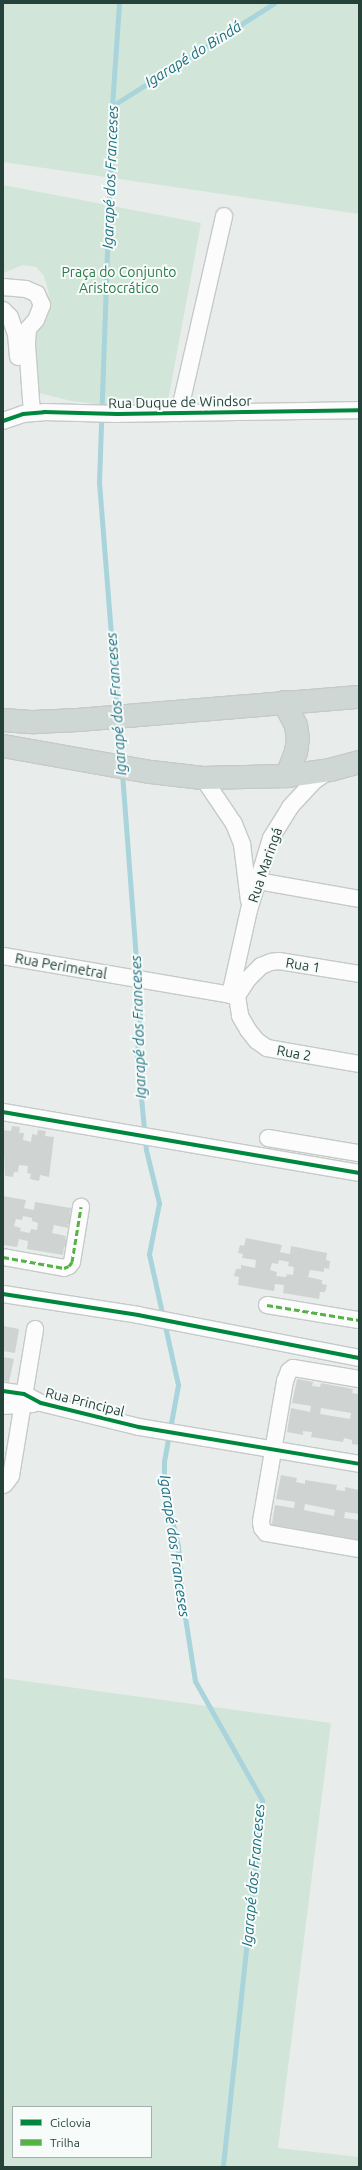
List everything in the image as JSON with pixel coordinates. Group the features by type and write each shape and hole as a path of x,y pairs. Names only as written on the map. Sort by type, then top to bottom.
{"main road":[{"path":"3,720 34,722 78,720 359,697"},
{"path":"284,702 296,726 298,738 296,752 287,776"},
{"path":"3,746 151,772 203,778 287,776 330,770 359,762"}],"street":[{"path":"179,413 224,216"},
{"path":"3,287 26,289 37,294 42,305 36,320 28,330 28,414"},
{"path":"3,310 10,317 16,334 28,414"},
{"name":"Rua Duque de Windsor","path":"3,421 28,414 359,410"},
{"name":"Rua Maringá","path":"234,995 249,910 271,838 280,821 306,789 330,770"},
{"name":"Rua Maringá","path":"203,778 234,824 242,844 249,910"},
{"path":"258,881 359,899"},
{"name":"Rua Perimetral","path":"3,956 111,974 152,983 234,995"},
{"name":"Rua 1","path":"234,995 262,966 271,962 279,961 359,974"},
{"name":"Rua 2","path":"234,995 240,1016 248,1030 257,1041 267,1048 359,1064"},
{"path":"3,1112 359,1173"},
{"path":"268,1138 359,1153"},
{"path":"3,1257 64,1268 69,1266 72,1262 81,1207"},
{"path":"3,1294 138,1315 359,1358"},
{"path":"267,1305 359,1320"},
{"path":"3,1485 11,1476 35,1329"},
{"path":"359,1379 293,1368 289,1371 273,1450 262,1528 266,1532 359,1549"},
{"name":"Rua Principal","path":"3,1391 23,1400 139,1427 359,1464"},
{"name":"Rua Principal","path":"3,1406 23,1400"}],"green space":[{"path":"3,3 359,3 359,214 3,162"},
{"name":"Praça do Conjunto Aristocrático","path":"3,185 201,223 166,412 71,401 39,393 30,385 23,330 45,306 49,294 44,276 36,267 23,265 3,273"},
{"path":"3,1678 331,1723 278,2148 359,2157 359,2167 3,2167"}],"building":[{"path":"12,1126 20,1127 19,1133 24,1133 23,1140 31,1142 32,1134 37,1135 38,1130 46,1131 45,1136 54,1137 49,1177 40,1175 39,1181 30,1179 31,1174 27,1173 28,1166 19,1165 18,1172 14,1172 13,1177 5,1176 3,1130 11,1131"},
{"path":"3,1196 26,1200 24,1208 34,1210 35,1202 71,1208 70,1216 75,1217 73,1225 68,1224 68,1228 54,1225 52,1233 66,1236 65,1239 70,1240 69,1248 64,1247 63,1255 27,1249 28,1241 19,1239 17,1247 3,1245","holes":["23,1216 32,1218 32,1221 38,1223 37,1230 31,1229 30,1233 20,1231 21,1228 14,1226 16,1219 22,1220"]},
{"path":"246,1238 282,1245 280,1252 290,1254 291,1246 327,1253 326,1260 330,1261 329,1269 324,1268 324,1272 310,1270 308,1277 322,1280 322,1284 327,1285 325,1292 320,1292 319,1299 283,1293 284,1285 275,1284 274,1291 238,1285 239,1277 234,1276 236,1269 241,1269 241,1265 255,1268 256,1260 242,1258 243,1254 238,1253 240,1245 244,1246","holes":["279,1260 289,1262 288,1266 294,1267 293,1275 287,1274 286,1277 276,1276 277,1272 270,1270 272,1263 278,1264"]},
{"path":"3,1326 19,1329 15,1353 3,1351"},
{"path":"3,1357 14,1359 9,1382 3,1381"},
{"path":"297,1379 313,1382 312,1386 320,1387 321,1383 353,1389 352,1393 359,1394 359,1445 352,1444 352,1440 344,1438 343,1442 311,1437 312,1432 303,1431 303,1435 287,1432 291,1408 310,1412 311,1406 292,1403","holes":["321,1408 351,1413 350,1419 320,1414"]},
{"path":"281,1475 297,1478 296,1482 305,1484 305,1480 337,1485 336,1490 345,1491 345,1487 359,1490 359,1514 345,1512 344,1518 359,1520 359,1545 335,1541 336,1536 327,1535 327,1539 295,1533 296,1529 287,1528 287,1532 271,1529 275,1505 294,1508 295,1502 276,1499","holes":["305,1504 335,1510 334,1516 304,1510"]}],"waterway":[{"name":"Igarapé dos Franceses","path":"117,711 99,482 112,106 119,3"},
{"name":"Igarapé do Bindá","path":"112,106 274,3"},
{"name":"Igarapé dos Franceses","path":"118,721 121,761"},
{"name":"Igarapé dos Franceses","path":"122,773 140,1012 137,1055 146,1150 159,1203 149,1254 178,1385 164,1461 164,1485 178,1546 182,1598 195,1681 262,1800 223,2167"}],"marked path":[{"path":"3,1257 64,1268 69,1266 72,1262 81,1207"},
{"path":"267,1305 359,1320"}],"cycle path":[{"path":"3,421 23,414 44,412 117,414 359,410"},
{"path":"3,1112 359,1173"},
{"path":"3,1294 138,1315 359,1358"},
{"path":"3,1391 24,1394 41,1403 139,1427 359,1464"}]}
